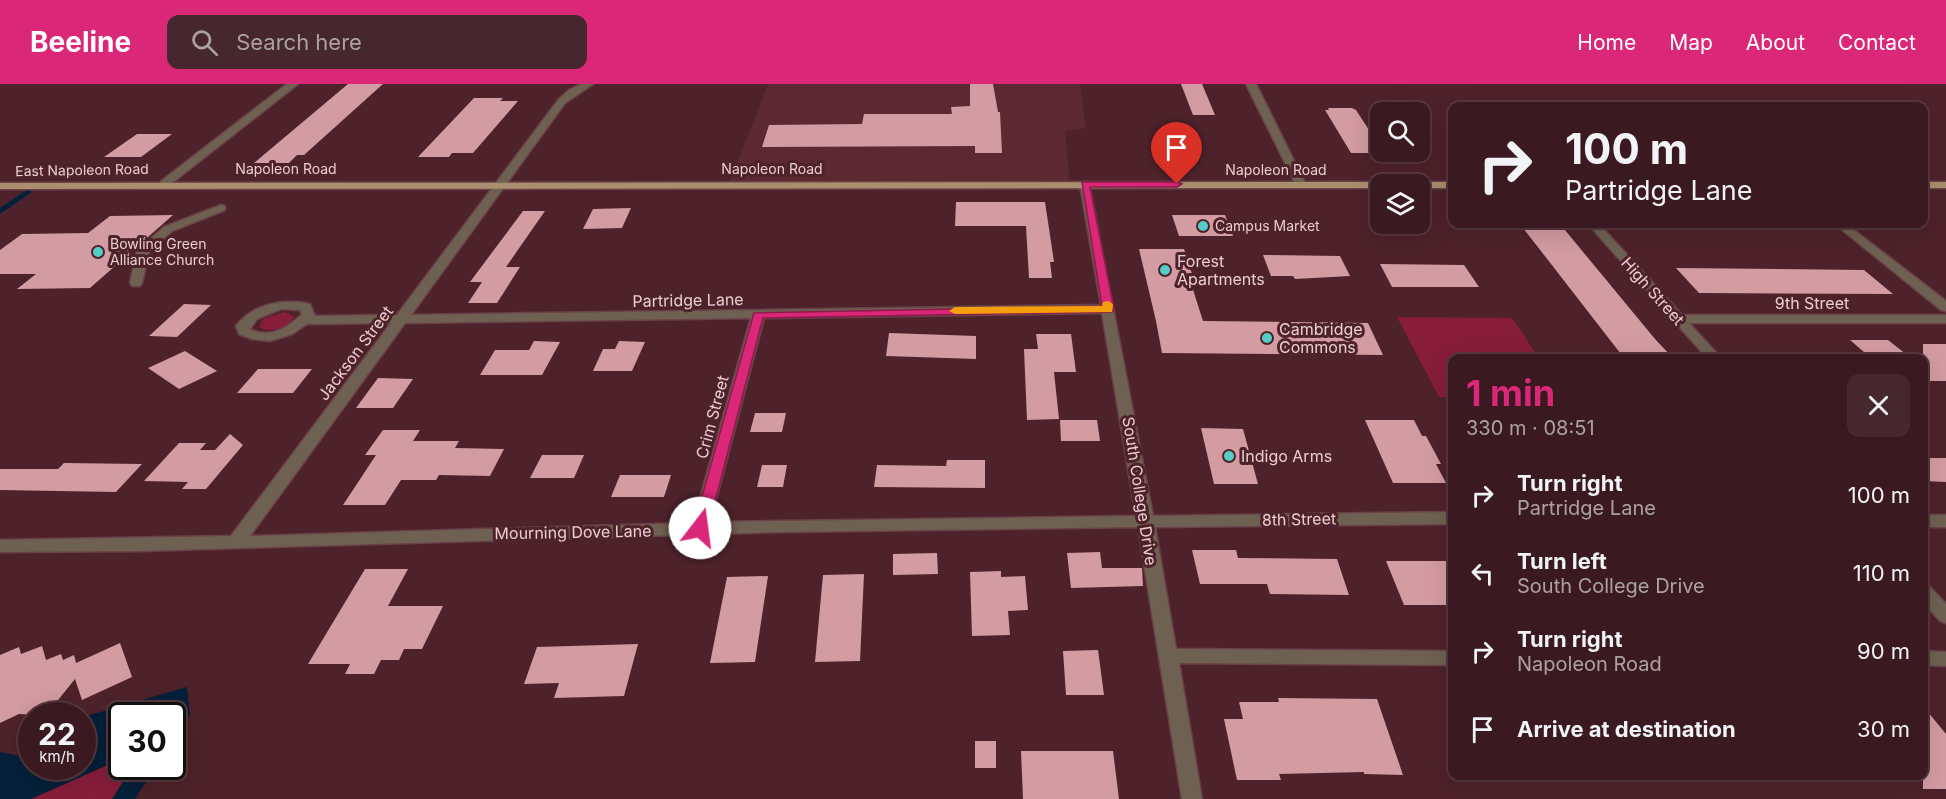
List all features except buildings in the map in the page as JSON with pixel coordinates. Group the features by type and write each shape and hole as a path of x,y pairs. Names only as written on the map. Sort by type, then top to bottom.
{"main road":[{"name":"Napoleon Road","path":"164,184 1370,185"},
{"name":"East Napoleon Road","path":"0,186 164,184"},
{"path":"1430,185 1448,185"},
{"path":"1928,185 1946,185"}],"street":[{"path":"164,184 293,84"},
{"name":"Jackson Street","path":"236,542 562,100 588,84"},
{"path":"1251,84 1301,184"},
{"name":"South College Drive","path":"1085,184 1146,522 1192,799"},
{"path":"136,283 142,251 159,236 168,229 221,208"},
{"name":"High Street","path":"1597,228 1710,354"},
{"path":"1845,228 1946,308"},
{"name":"Partridge Lane","path":"304,320 399,321 1108,309"},
{"name":"Crim Street","path":"700,528 758,315"},
{"name":"9th Street","path":"1679,319 1946,319"},
{"name":"8th Street","path":"1146,522 1448,519"},
{"path":"1928,521 1946,521"},
{"name":"Mourning Dove Lane","path":"0,546 236,542 700,528 1146,522"},
{"path":"1928,596 1946,616"},
{"path":"1167,656 1448,658"},
{"path":"1928,658 1946,659"}],"shaded area":[{"path":"768,84 1080,84 1086,128 1065,132 1068,185 729,184"},
{"path":"285,312 294,317 288,325 274,330 259,327 264,318"},
{"path":"1397,317 1512,318 1536,354 1448,354 1448,397 1439,397"},
{"path":"108,765 108,780 124,780 112,799 31,799 74,780 96,780 96,770"}],"water":[{"path":"187,687 190,715 186,721 186,702 135,702"},
{"path":"108,710 108,765 96,770 96,713"},
{"path":"0,752 18,756 18,780 74,780 31,799 0,799"},
{"path":"124,780 147,780 135,799 112,799"}],"waterway":[{"path":"0,211 28,192"}],"slow traffic":[{"path":"955,311 1108,309 1108,304"}],"place":[{"name":"Campus Market","path":"1203,226"},
{"name":"Bowling Green Alliance Church","path":"98,252"},
{"name":"Forest Apartments","path":"1165,270"},
{"name":"Cambridge Commons","path":"1267,338"},
{"name":"Indigo Arms","path":"1229,456"}],"route":[{"path":"700,528 758,315 1108,309 1085,184 1177,184"}]}
